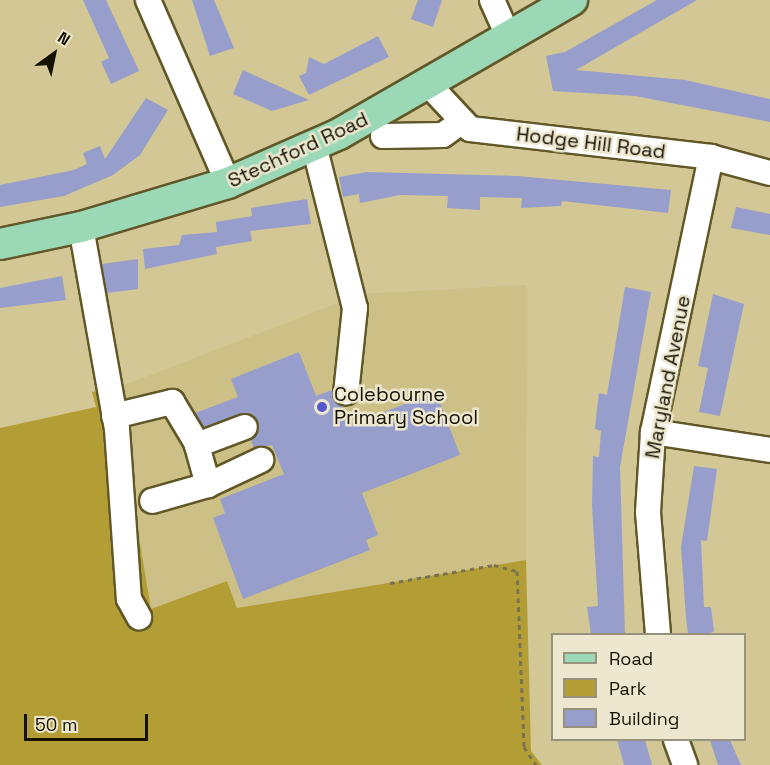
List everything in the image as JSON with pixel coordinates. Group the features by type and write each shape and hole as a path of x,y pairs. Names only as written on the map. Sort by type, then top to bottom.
{"main road":[{"name":"Stechford Road","path":"0,244 81,227 228,183 314,145 429,85 572,0"}],"street":[{"path":"148,0 228,183"},
{"path":"492,0 509,38"},
{"name":"Hodge Hill Road","path":"429,85 470,129 711,157 770,174"},
{"path":"383,136 443,135 462,121"},
{"path":"314,145 355,308 346,393"},
{"name":"Maryland Avenue","path":"658,633 648,512 653,432 711,157"},
{"path":"81,227 114,416 127,578 139,617"},
{"path":"114,416 172,402 197,445 208,484"},
{"path":"197,445 244,427"},
{"path":"653,432 770,450"},
{"path":"152,501 208,484 261,460"},
{"path":"676,741 685,765"}],"path":[{"path":"390,583 494,566 517,571 524,747 536,765"}],"shaded area":[{"name":"Colebourne Primary School","path":"527,285 526,560 237,608 227,581 151,609 114,389 362,294"}],"green space":[{"path":"108,389 120,424 151,609 227,581 237,608 526,560 531,751 542,765 0,765 0,428 96,407 92,392"}],"building":[{"path":"83,0 106,0 139,71 111,84 101,62 109,58"},
{"path":"192,0 214,0 234,48 210,56"},
{"path":"418,0 442,0 433,27 411,19"},
{"path":"657,0 697,0 576,70 685,80 770,99 770,122 635,96 553,91 546,56 565,52"},
{"path":"378,36 389,57 309,95 299,76 306,73 309,57 324,64"},
{"path":"243,70 309,100 272,111 233,94"},
{"path":"146,98 168,110 140,155 113,175 64,196 0,207 0,185 74,170 87,164 83,153 100,146 105,159"},
{"path":"367,172 517,176 671,190 668,213 562,201 561,206 521,208 522,198 480,197 480,210 447,208 448,196 400,195 360,203 359,194 343,197 339,177"},
{"path":"307,199 311,224 250,231 252,241 216,247 217,254 145,269 143,249 179,245 182,235 217,232 216,222 252,216 251,208"},
{"path":"736,207 770,214 770,235 731,228"},
{"path":"138,259 138,289 107,293 102,264"},
{"path":"62,276 66,300 0,308 0,288"},
{"path":"625,287 651,292 620,467 625,633 591,633 587,607 598,606 592,505 593,456 599,457 601,431 595,429 599,393 607,395"},
{"path":"713,294 744,304 720,416 699,412 708,368 698,366"},
{"path":"299,352 316,396 332,390 353,424 436,392 460,455 362,493 378,535 366,540 370,550 243,599 213,518 225,513 220,499 284,474 272,445 254,448 251,440 259,429 254,416 241,414 204,427 195,413 238,397 231,379"},
{"path":"694,466 717,469 707,541 701,540 704,607 711,607 714,631 711,633 688,633 681,547"},
{"path":"617,741 645,741 652,765 624,765"},
{"path":"710,741 730,741 741,765 718,765"}],"place":[{"name":"Colebourne Primary School","path":"322,407"}]}
